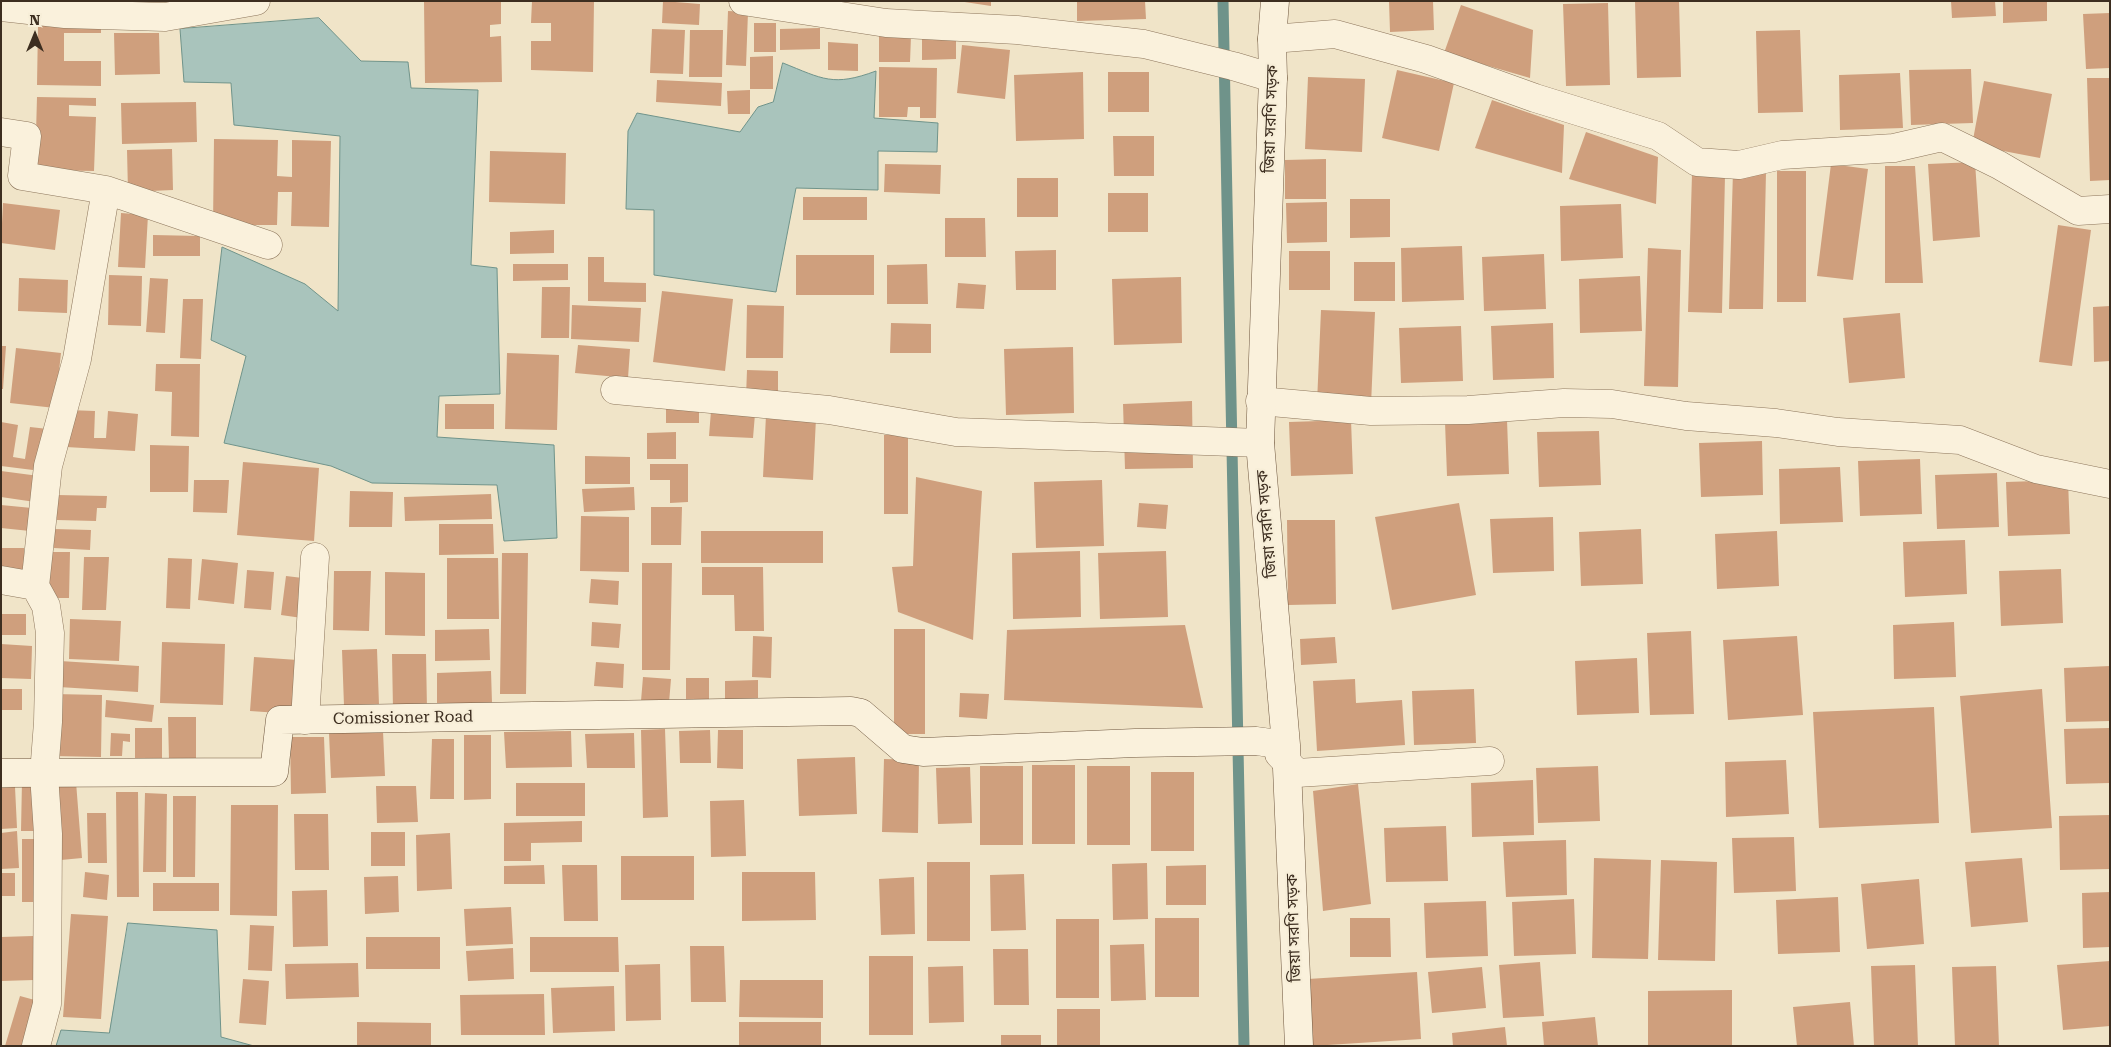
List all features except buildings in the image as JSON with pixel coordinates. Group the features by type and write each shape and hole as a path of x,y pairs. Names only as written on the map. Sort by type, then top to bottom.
{"street":[{"path":"1,7 65,14 164,17 256,1"},
{"path":"743,1 886,23 1017,30 1144,44 1273,78"},
{"name":"জিয়া সরণি সড়ক","path":"1275,1 1272,39 1273,78 1260,443 1286,754 1299,1046"},
{"path":"1272,39 1335,34 1426,59 1535,98 1658,136 1697,162 1739,165 1782,155 1894,148 1942,137 1999,165 2078,211 2110,209"},
{"path":"1,132 27,136 22,176 106,190 268,245"},
{"path":"36,1046 46,1004 48,834 44,774 48,722 50,633 46,606 35,586 48,466 77,358 106,190"},
{"path":"615,390 829,410 956,432 1260,443"},
{"path":"1260,401 1371,412 1468,410 1564,402 1612,404 1686,416 1776,423 1838,432 1960,440 2036,470 2110,484"},
{"path":"305,720 315,557"},
{"path":"1,580 35,586"},
{"name":"Comissioner Road","path":"1,773 274,772 280,720 851,711 861,713 903,749 924,752 1135,743 1256,741 1286,754"},
{"path":"1286,754 1297,774 1490,761"}],"water":[{"path":"319,18 361,61 408,62 411,88 478,90 471,265 497,268 500,394 439,396 437,437 554,445 557,538 504,541 497,485 372,483 331,466 224,443 246,356 211,340 222,247 305,284 338,311 340,136 234,125 231,83 184,82 180,29"},
{"path":"783,63 819,77 838,80 849,79 876,71 874,118 938,123 937,152 878,151 878,190 796,188 776,292 654,275 654,210 626,209 628,131 637,113 740,132 758,107 773,102"},
{"path":"128,923 217,930 221,1037 254,1046 56,1046 61,1030 109,1033"}],"waterway":[{"path":"1223,1 1244,1046"}]}
